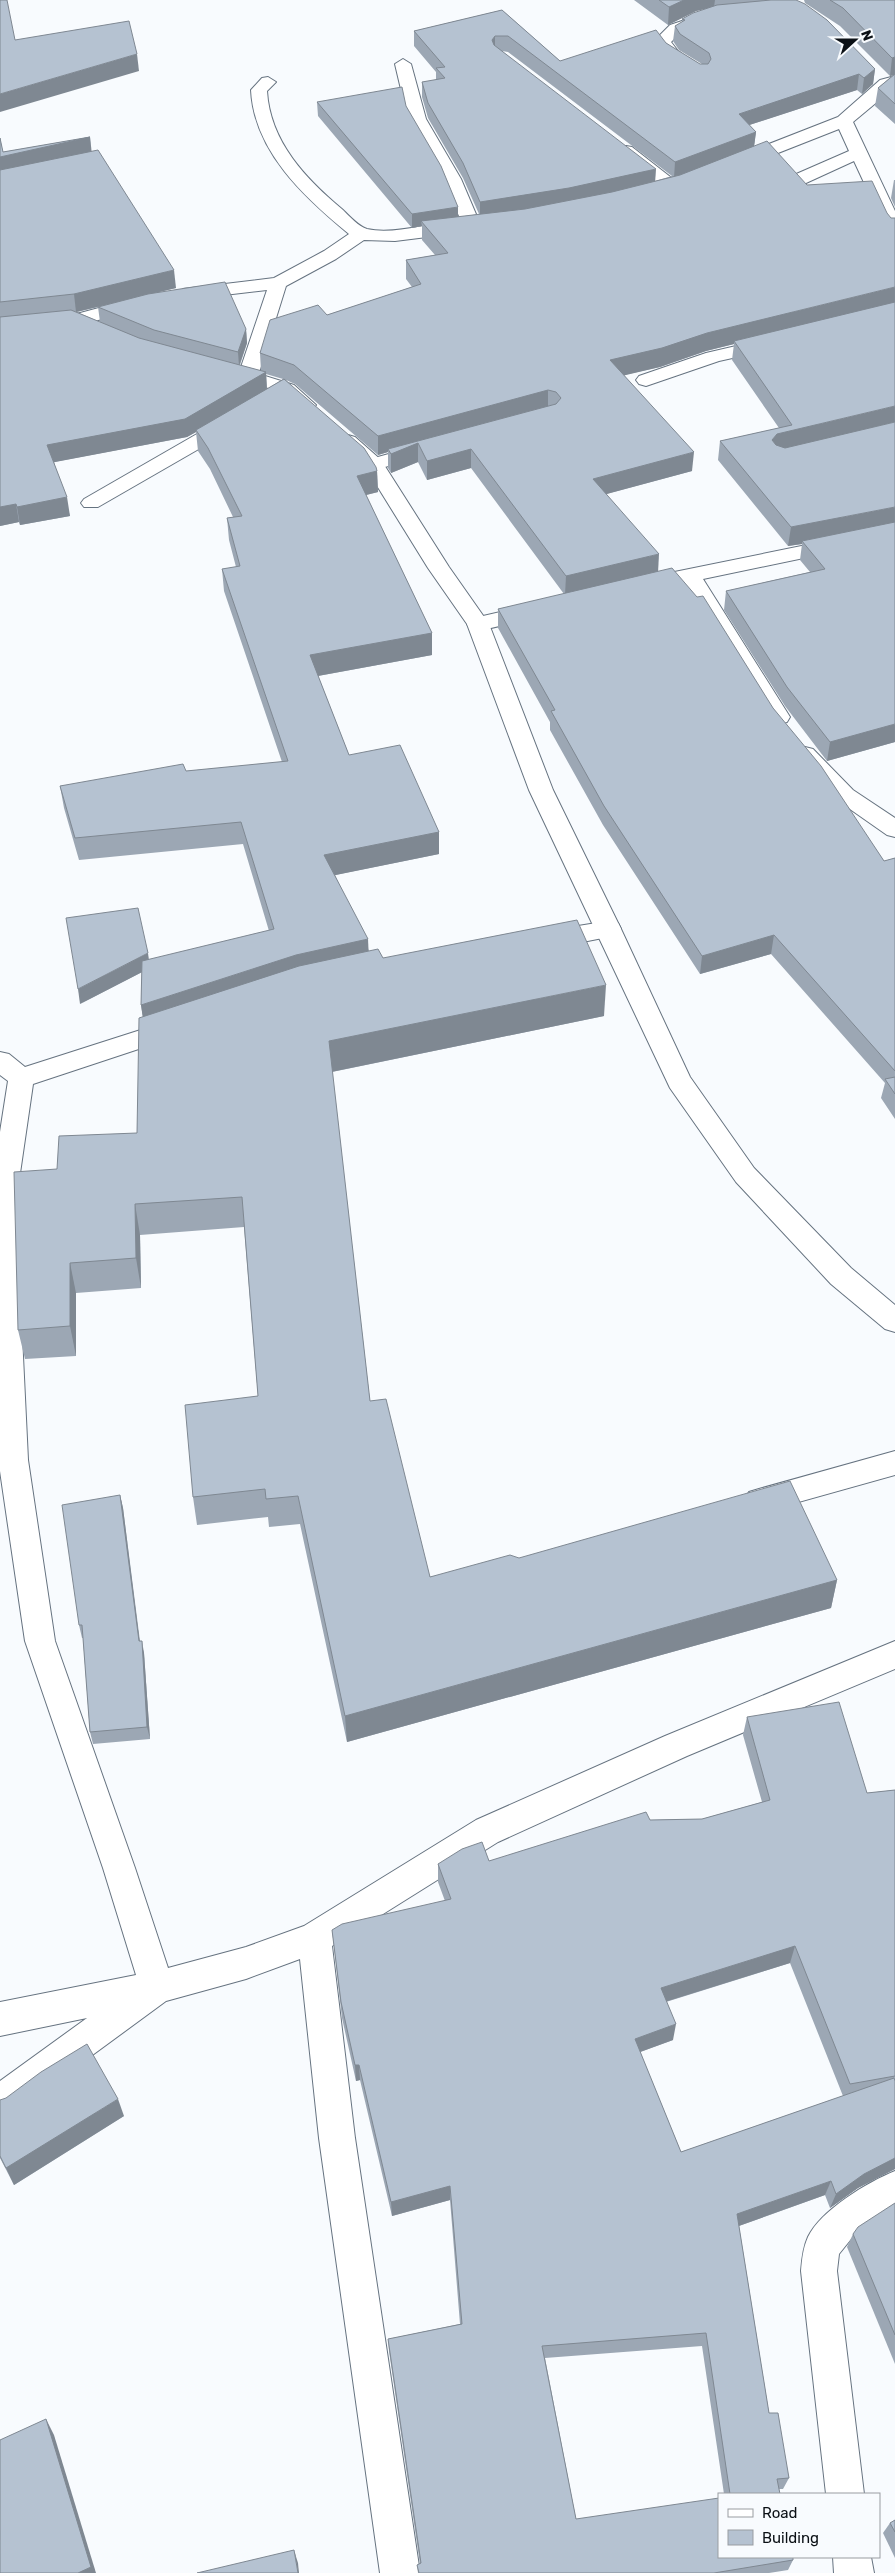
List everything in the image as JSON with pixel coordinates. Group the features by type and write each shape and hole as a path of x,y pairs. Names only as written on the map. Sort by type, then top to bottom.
{"street":[{"path":"700,73 672,54 662,41 676,28 700,19 725,14"},
{"path":"268,82 258,90 264,127 294,172 340,219 360,234 395,236 481,225 417,119 403,64"},
{"path":"725,168 844,121 890,83 872,71"},
{"path":"844,121 895,230"},
{"path":"610,139 672,187"},
{"path":"800,180 859,153"},
{"path":"655,191 690,180"},
{"path":"112,335 67,321 165,298 209,290 278,284 330,256 360,234"},
{"path":"248,376 278,284"},
{"path":"646,380 713,357 789,339"},
{"path":"212,366 287,389 374,464 439,568 478,624 541,790 609,929 679,1081 745,1175 841,1276 895,1321"},
{"path":"92,503 287,389"},
{"path":"374,464 441,446"},
{"path":"621,590 689,574 895,533"},
{"path":"689,574 775,711 808,757 844,795 895,829"},
{"path":"478,624 554,606"},
{"path":"523,944 609,929"},
{"path":"157,1987 119,1868 40,1641 13,1460 6,1294 5,1187 10,1070 196,1021"},
{"path":"734,1508 895,1463"},
{"path":"0,2019 157,1987 246,1963 314,1938 487,1832 676,1746 895,1655"},
{"path":"314,1938 337,2138 400,2573"},
{"path":"0,2102 157,1987"},
{"path":"845,2493 819,2271 822,2247 838,2226 895,2189"},
{"path":"852,2558 854,2573"}],"building":[{"path":"0,0 7,0 15,40 129,21 137,54 0,94"},
{"path":"659,0 684,0 669,7"},
{"path":"771,0 796,0 805,4 827,20 875,69 864,78 859,74 739,114 756,132 675,162 508,36 495,36 492,40 494,45 656,169 569,188 480,202 463,163 428,103 422,82 445,78 436,68 445,67 414,31 502,10 560,61 656,30 666,43 700,64 708,64 711,59 709,53 680,34 675,26 685,20 682,19 693,13 717,5"},
{"path":"830,0 895,0 895,57 892,58 843,8"},
{"path":"895,74 895,104 878,88"},
{"path":"402,87 406,106 441,166 458,207 412,214 317,102"},
{"path":"90,137 0,157 0,138 3,152"},
{"path":"767,141 807,185 872,181 887,213 891,218 895,218 895,287 707,333 662,348 610,360 694,452 593,479 659,554 566,576 471,449 427,461 418,443 391,454 388,449 556,404 561,398 556,392 548,390 378,436 294,365 260,353 270,320 318,305 327,315 421,284 406,260 448,253 421,221 525,209 612,192 680,175"},
{"path":"98,150 174,270 74,294 0,302 0,170"},
{"path":"225,282 246,329 238,352 154,330 98,307 148,294"},
{"path":"895,302 895,406 777,434 772,440 776,445 785,448 895,422 895,507 791,527 720,441 792,425 734,341"},
{"path":"71,310 139,338 266,372 185,419 47,445 67,497 17,507 16,504 0,507 0,317"},
{"path":"284,379 364,448 376,467 377,471 357,476 432,633 310,655 349,755 400,745 439,832 324,855 368,939 296,955 141,1005 142,961 274,929 241,822 75,838 60,786 183,764 186,771 288,761 222,569 240,566 227,518 242,516 208,448 196,430"},
{"path":"895,522 895,724 830,742 787,687 726,591 825,569 802,541"},
{"path":"672,568 697,597 703,596 773,708 821,766 884,861 895,858 895,1071 774,935 702,956 604,806 551,711 555,710 498,609"},
{"path":"138,908 148,953 78,989 66,918"},
{"path":"577,920 606,985 329,1041 370,1401 386,1399 430,1577 510,1555 519,1558 790,1481 837,1580 345,1716 298,1496 266,1499 265,1489 193,1497 185,1405 258,1396 242,1197 135,1204 136,1258 70,1263 70,1326 18,1330 14,1172 57,1169 59,1136 137,1133 139,1018 299,966 378,949 383,958"},
{"path":"895,1077 895,1094 885,1079"},
{"path":"120,1495 139,1641 142,1641 147,1727 90,1732 82,1625 79,1625 62,1505"},
{"path":"839,1702 867,1793 895,1790 895,2076 850,2084 795,1946 661,1988 676,2024 635,2039 681,2152 894,2078 895,2158 864,2174 836,2194 831,2181 737,2214 769,2413 778,2413 789,2478 777,2479 780,2493 730,2493 706,2333 542,2346 576,2519 718,2498 718,2558 793,2558 793,2560 714,2573 419,2573 417,2565 421,2563 388,2339 462,2324 450,2186 391,2202 359,2065 355,2065 341,2002 332,1930 342,1924 451,1899 438,1864 462,1849 482,1842 489,1861 646,1812 650,1820 702,1819 770,1800 747,1717"},
{"path":"87,2044 118,2099 6,2168 0,2156 0,2100 6,2098 41,2072"},
{"path":"895,2203 895,2335 853,2234 858,2227"},
{"path":"46,2419 91,2567 78,2573 0,2573 0,2440"},
{"path":"895,2520 895,2532 890,2523"},
{"path":"294,2550 298,2573 197,2573"}]}
